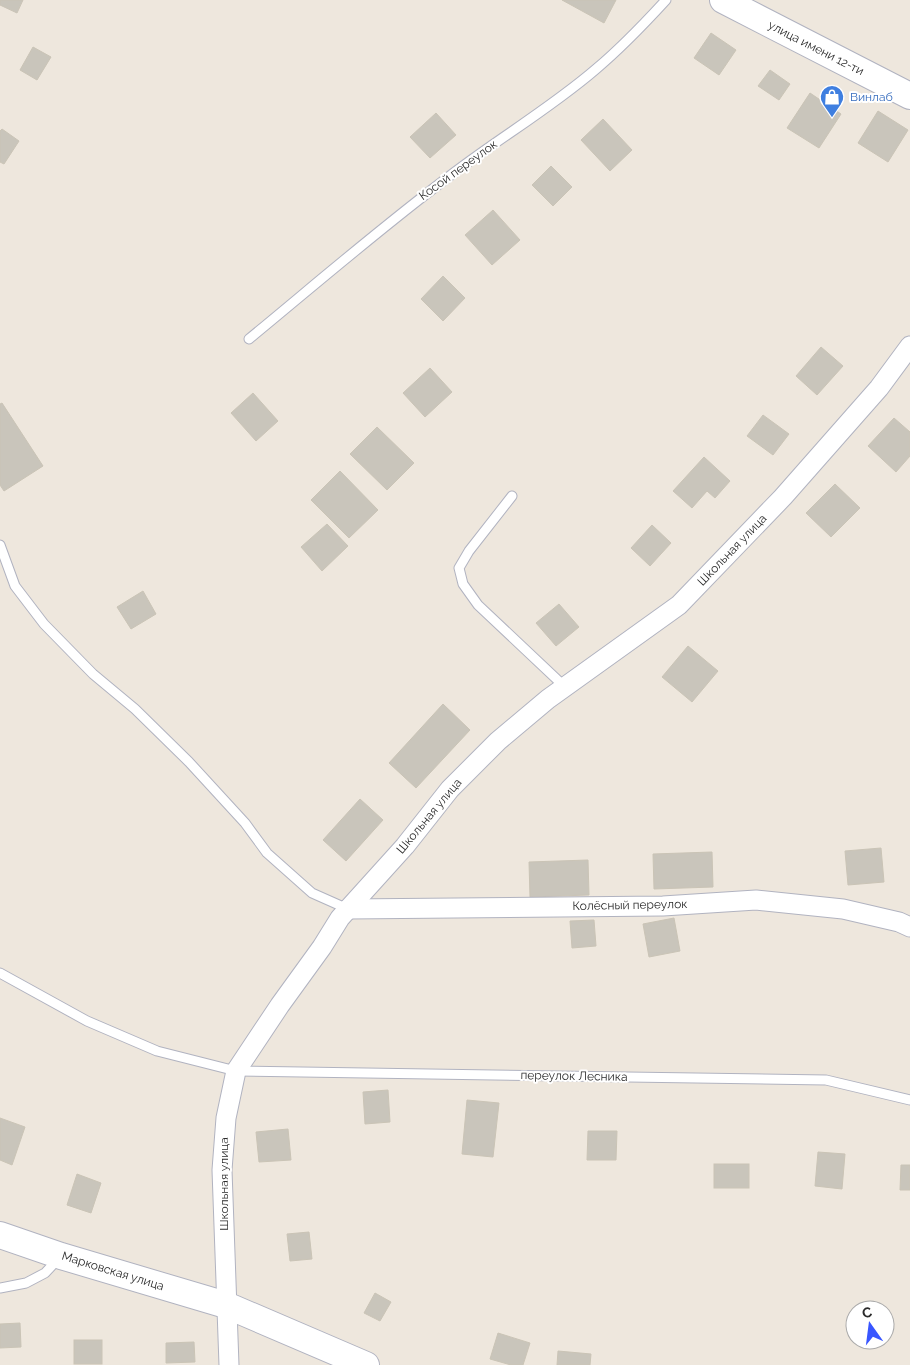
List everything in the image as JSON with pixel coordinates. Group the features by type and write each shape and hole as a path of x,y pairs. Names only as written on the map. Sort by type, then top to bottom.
{"street":[{"name":"улица имени 12-ти","path":"723,0 910,96"},
{"name":"Школьная улица","path":"229,1365 222,1170 226,1118 236,1071 280,1004 348,908 405,846 450,789 498,741 548,699 679,605 783,497 879,388 910,346"},
{"name":"Колёсный переулок","path":"348,908 663,906 756,900 843,909 899,922 910,927"},
{"name":"Марковская улица","path":"0,1235 61,1256 226,1305 366,1365"}],"lane":[{"name":"Косой переулок","path":"249,339 389,223 457,170 596,69 638,30 666,0"},
{"path":"512,496 469,550 459,568 463,584 478,605 565,687"},
{"path":"0,545 15,586 44,624 93,674 135,709 189,762 245,823 267,854 312,892 348,908"},
{"name":"переулок Лесника","path":"0,973 87,1021 157,1051 236,1071 826,1080 910,1100"},
{"path":"0,1288 26,1283 39,1277 61,1256"}],"building":[{"path":"0,0 23,0 17,13 0,5"},
{"path":"562,0 616,0 604,23"},
{"path":"711,33 736,50 719,75 694,58"},
{"path":"33,47 51,57 37,80 20,70"},
{"path":"770,70 790,84 779,100 758,86"},
{"path":"810,93 841,114 819,148 787,128"},
{"path":"878,111 908,130 888,162 858,143"},
{"path":"436,113 456,135 430,158 410,137"},
{"path":"603,119 632,150 610,171 581,140"},
{"path":"2,129 19,141 4,164 0,162 0,131"},
{"path":"551,166 572,187 553,206 532,185"},
{"path":"493,210 520,240 492,265 465,235"},
{"path":"443,276 465,298 443,321 421,299"},
{"path":"821,347 843,366 817,395 796,376"},
{"path":"430,368 452,392 425,417 403,393"},
{"path":"253,393 278,421 256,441 231,413"},
{"path":"2,403 43,466 4,491 0,485 0,404"},
{"path":"763,415 789,434 773,455 747,436"},
{"path":"894,418 910,432 910,456 896,472 868,446"},
{"path":"377,427 414,463 387,490 350,454"},
{"path":"704,457 730,481 715,498 707,491 692,508 673,491"},
{"path":"340,471 378,510 349,538 311,500"},
{"path":"835,484 860,508 831,537 806,513"},
{"path":"327,524 348,546 322,571 301,547"},
{"path":"652,525 671,543 650,566 631,548"},
{"path":"143,591 156,614 131,629 117,607"},
{"path":"559,604 579,627 556,646 536,623"},
{"path":"688,646 718,671 692,702 662,677"},
{"path":"443,704 470,730 416,788 389,763"},
{"path":"360,799 383,820 346,861 323,840"},
{"path":"881,848 884,882 848,885 845,851"},
{"path":"712,852 713,887 654,889 653,854"},
{"path":"588,860 589,895 530,897 529,862"},
{"path":"674,918 680,951 649,957 643,924"},
{"path":"594,920 596,946 572,948 570,921"},
{"path":"388,1090 390,1122 365,1124 363,1092"},
{"path":"467,1100 499,1103 493,1157 462,1154"},
{"path":"0,1118 25,1127 12,1165 0,1160"},
{"path":"288,1129 291,1160 259,1162 256,1132"},
{"path":"588,1131 617,1131 616,1160 587,1160"},
{"path":"818,1152 845,1154 842,1189 815,1186"},
{"path":"714,1164 749,1164 749,1188 714,1188"},
{"path":"901,1165 910,1165 910,1190 900,1190"},
{"path":"77,1174 101,1183 91,1213 67,1205"},
{"path":"309,1232 312,1259 290,1261 287,1234"},
{"path":"375,1293 391,1302 380,1321 364,1313"},
{"path":"20,1323 21,1347 0,1348 0,1324"},
{"path":"498,1333 530,1343 523,1365 511,1365 490,1359"},
{"path":"74,1340 102,1340 102,1364 74,1364"},
{"path":"194,1342 195,1362 166,1363 166,1343"},
{"path":"558,1351 591,1354 590,1365 557,1365"}],"place":[{"name":"Винлаб","path":"832,118"}]}
